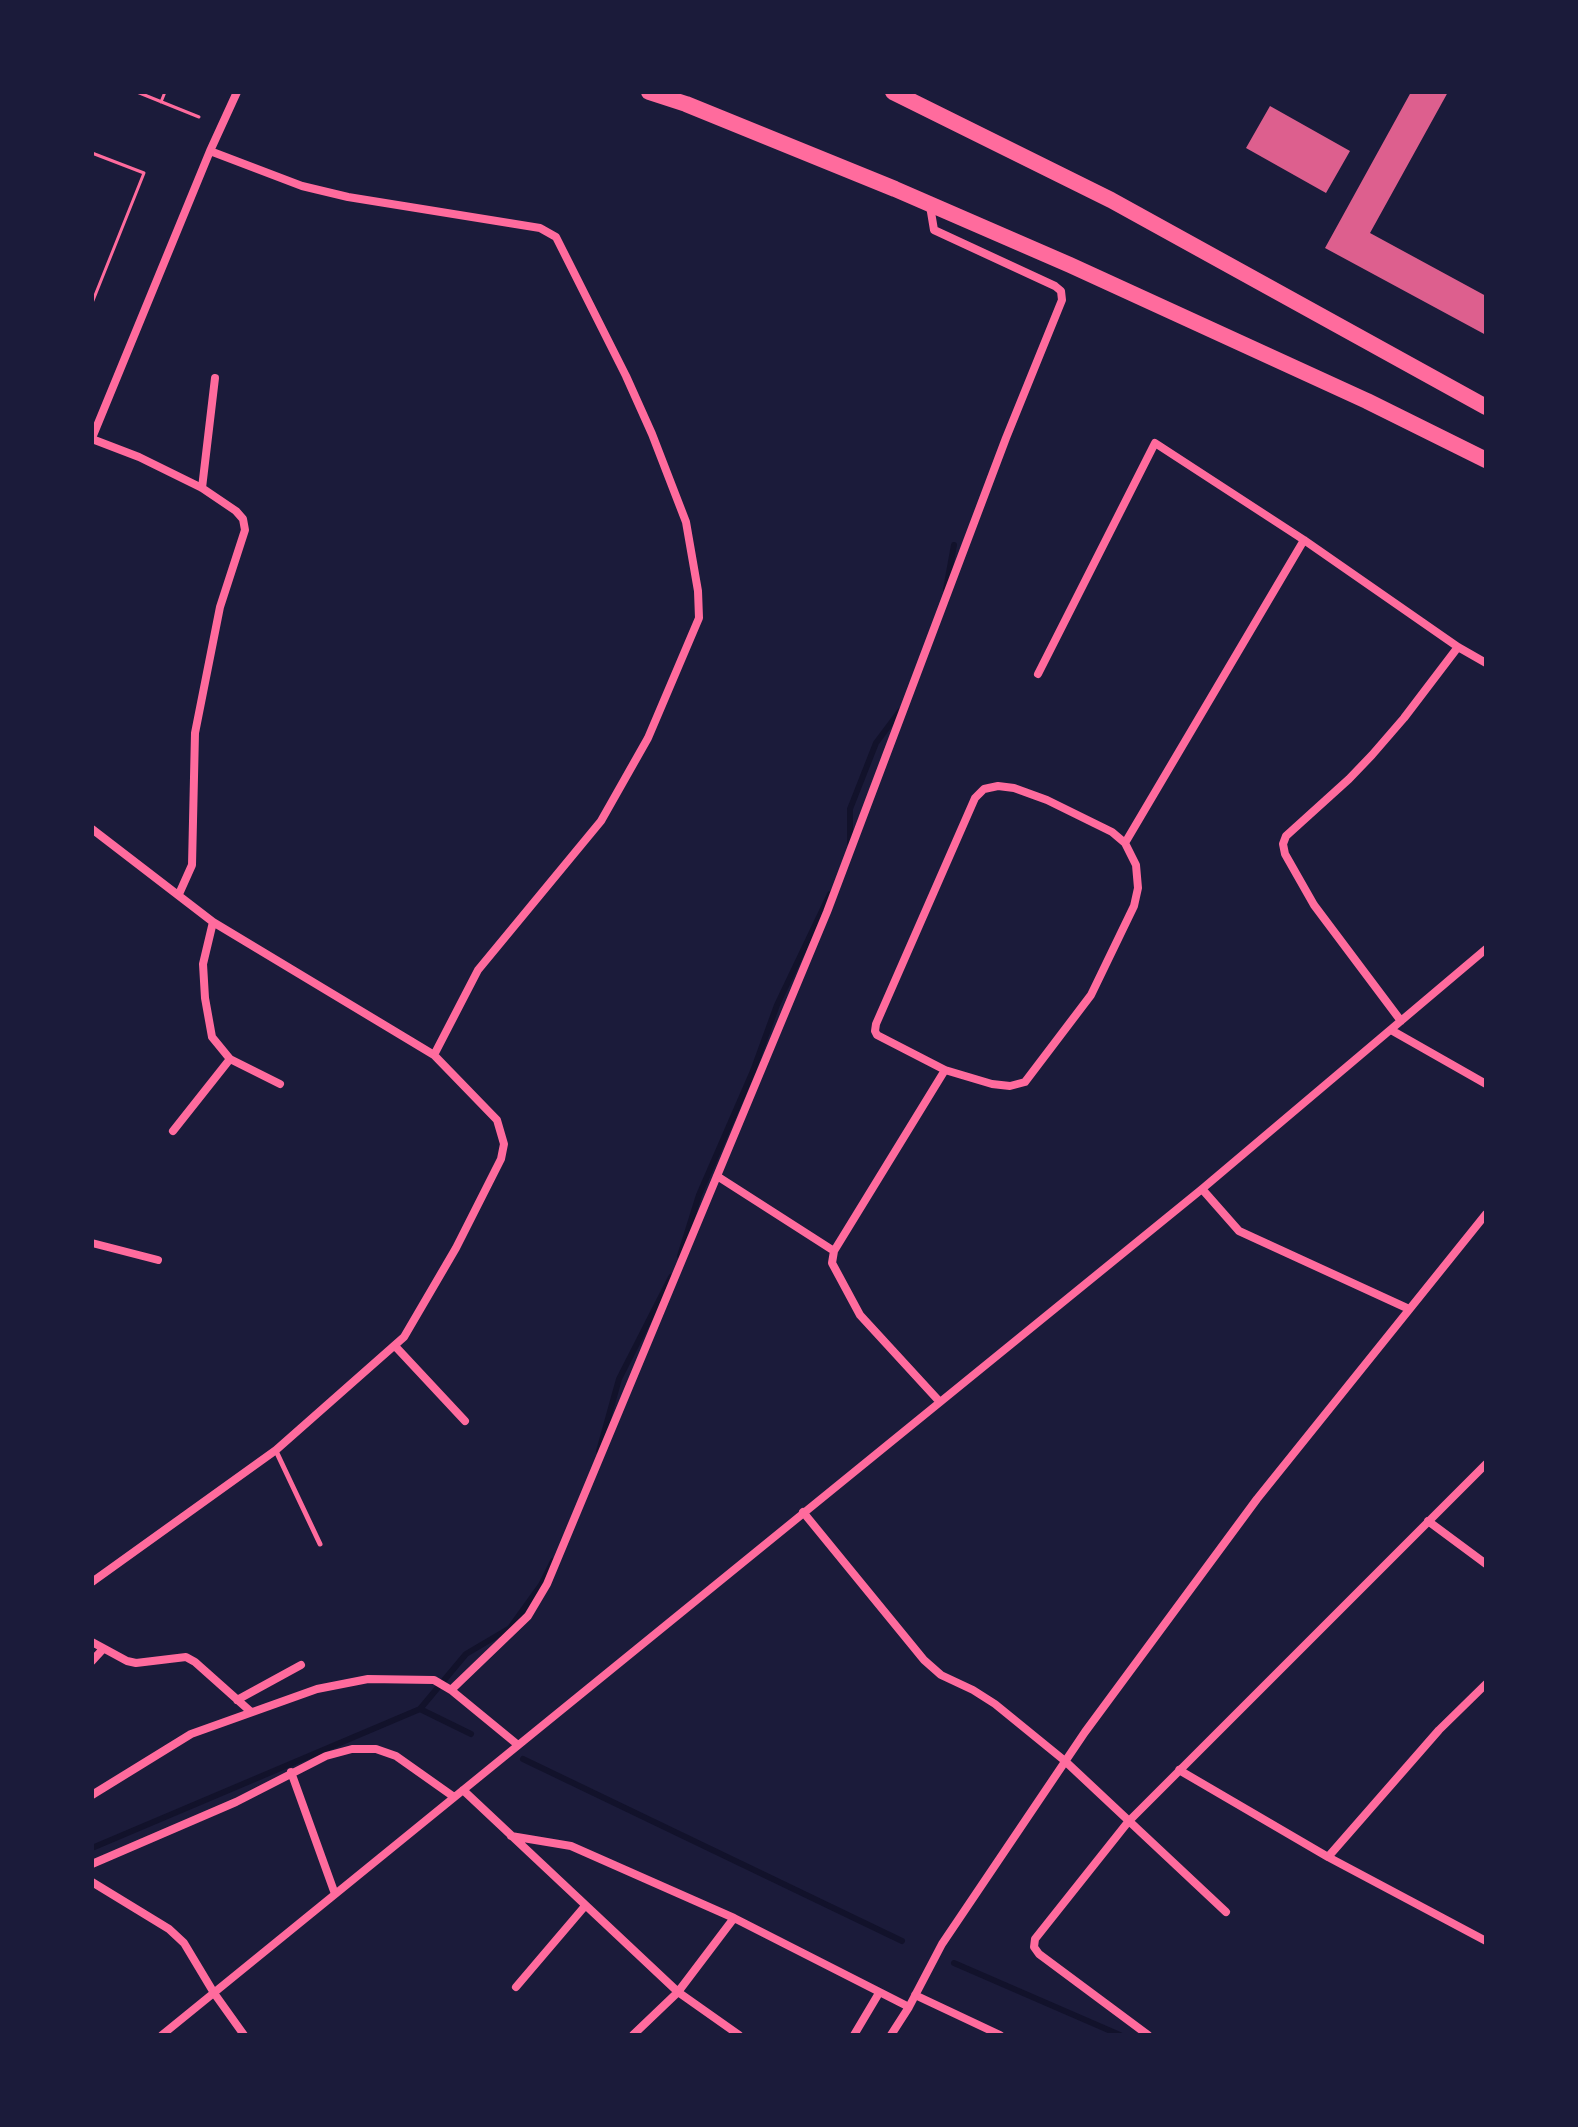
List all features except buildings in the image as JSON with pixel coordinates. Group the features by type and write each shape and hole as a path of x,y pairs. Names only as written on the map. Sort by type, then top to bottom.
{"highway":[{"path":"649,92 686,104 895,189 1133,293 1367,401 1486,460"},
{"path":"662,92 686,104"},
{"path":"893,92 1111,200 1486,407"}],"street":[{"path":"179,894 192,865 195,733 220,607 245,530 243,519 202,488 92,438 237,92"},
{"path":"210,151 302,186 348,197 540,228 556,237 626,376 686,522 698,591 699,618 648,738 601,821 478,970 434,1055"},
{"path":"451,1690 528,1616 547,1584 832,898 1006,438 1062,300 1061,291 1055,286 934,230 930,204"},
{"path":"202,488 215,378"},
{"path":"1038,674 1155,443 1486,663"},
{"path":"1125,843 1304,540"},
{"path":"1401,1021 1314,905 1285,854 1283,844 1286,836 1349,779 1396,727 1458,647"},
{"path":"998,786 1014,788 1095,822 1125,843 1136,865 1138,888 1134,906 1091,995 1025,1082 1010,1086 992,1084 945,1070 877,1035 876,1024 975,798 984,789 998,786"},
{"path":"92,829 213,922 434,1055 497,1120 504,1144 501,1159 456,1248 414,1323 395,1346 276,1450 92,1582"},
{"path":"213,922 203,964 212,1037 230,1059 280,1084"},
{"path":"162,2035 1202,1189 1486,949"},
{"path":"1391,1030 1486,1084"},
{"path":"173,1131 230,1059"},
{"path":"939,1401 860,1315 832,1263 834,1251 945,1070"},
{"path":"717,1176 834,1251"},
{"path":"1202,1189 1239,1231 1409,1309"},
{"path":"891,2035 942,1944 1065,1761 1257,1499 1486,1214"},
{"path":"92,1243 158,1260"},
{"path":"395,1346 465,1421"},
{"path":"1148,2035 1039,1954 1034,1947 1035,1939 1128,1822 1486,1464"},
{"path":"803,1512 924,1660 941,1675 995,1704 1065,1761 1226,1912"},
{"path":"1428,1521 1486,1564"},
{"path":"92,1642 136,1663 186,1657 250,1711"},
{"path":"92,1661 103,1649"},
{"path":"237,1700 301,1665"},
{"path":"92,1795 176,1742 250,1711 317,1689 368,1679 434,1680 451,1690 518,1745"},
{"path":"1328,1857 1439,1730 1486,1684"},
{"path":"92,1864 236,1802 326,1756 352,1749 376,1749 396,1756 454,1797"},
{"path":"1179,1770 1328,1857 1486,1941"},
{"path":"291,1772 335,1894"},
{"path":"463,1790 678,1992 739,2035"},
{"path":"511,1836 571,1846 734,1918 909,2007"},
{"path":"92,1882 169,1929 184,1943 244,2035"},
{"path":"516,1987 585,1906"},
{"path":"633,2035 678,1992 734,1918"},
{"path":"854,2035 879,1993"},
{"path":"915,1995 1000,2035"}],"lane":[{"path":"276,1450 320,1544"}],"path":[{"path":"137,92 199,117"},
{"path":"161,102 165,92"},
{"path":"92,153 144,173 92,303"}],"waterway":[{"path":"946,589 954,545"},
{"path":"850,843 850,809 876,743 900,711"},
{"path":"680,1256 699,1195 753,1071 777,1005 830,894"},
{"path":"599,1451 619,1379 671,1277"},
{"path":"92,1848 420,1709 466,1654 510,1628 541,1585 553,1561"},
{"path":"420,1709 471,1734"},
{"path":"523,1759 902,1941"},
{"path":"954,1963 1120,2035"}]}
